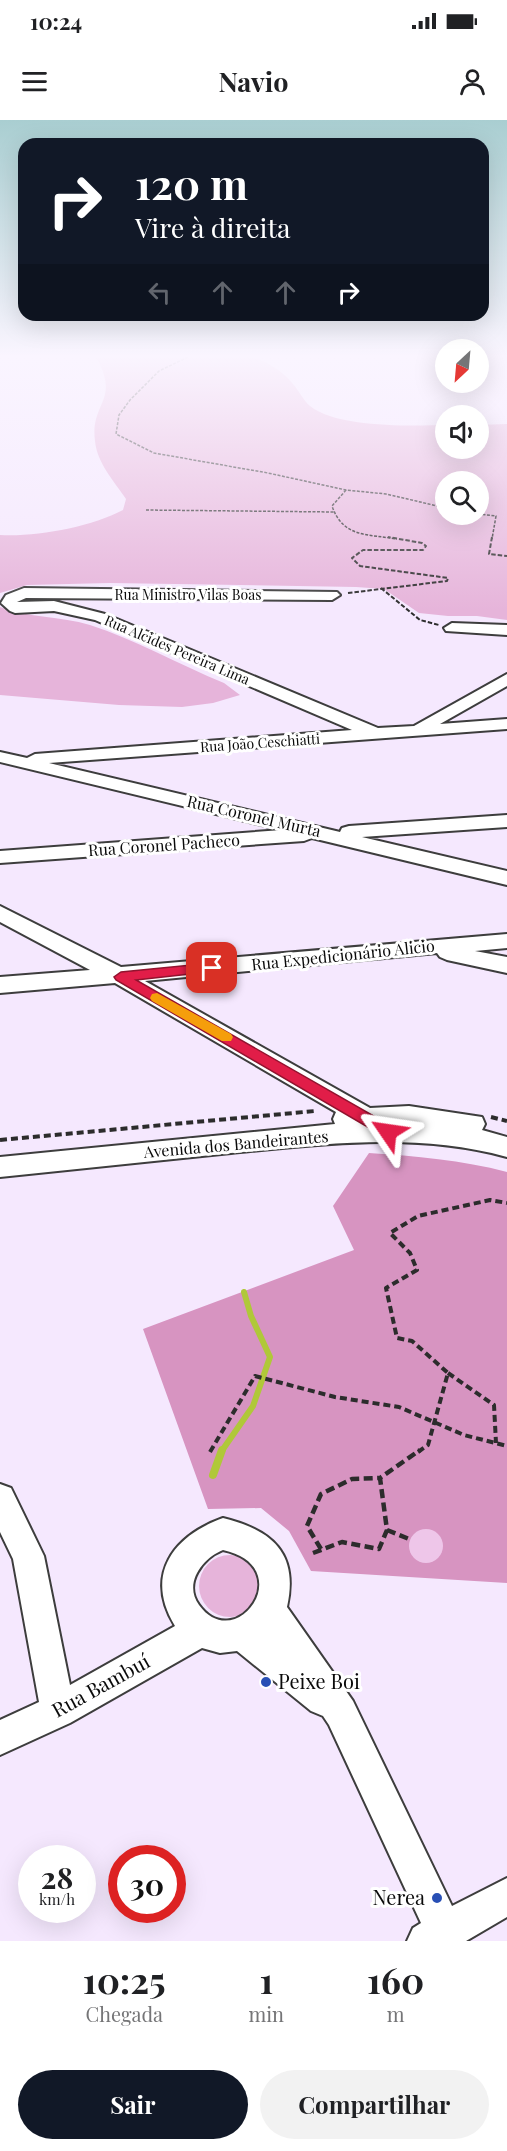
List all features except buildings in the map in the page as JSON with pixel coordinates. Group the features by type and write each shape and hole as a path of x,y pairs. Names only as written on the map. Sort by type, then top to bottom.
{"street":[{"name":"Rua Ministro Vilas Boas","path":"49,600 332,595"},
{"name":"Rua Alcides Pereira Lima","path":"49,600 100,617 376,734"},
{"path":"452,628 507,630"},
{"path":"416,731 507,679"},
{"name":"Rua João Ceschiatti","path":"6,759 507,724"},
{"name":"Rua Coronel Murta","path":"6,759 507,878"},
{"name":"Rua Coronel Pacheco","path":"0,857 507,821"},
{"path":"0,913 121,977 388,1132"},
{"name":"Rua Expedicionário Alicio","path":"0,986 121,977 419,946 507,941"},
{"path":"419,946 507,965"},
{"name":"Avenida dos Bandeirantes","path":"0,1151 365,1117 435,1118 507,1131"},
{"name":"Avenida dos Bandeirantes","path":"0,1167 313,1136 388,1132 473,1137 507,1147"},
{"path":"0,1498 28,1556 58,1711"},
{"path":"223,1534 238,1534 252,1540 263,1550 271,1563 276,1579 275,1595 270,1610 263,1621 243,1635 228,1638 214,1636 201,1630 189,1619 178,1589 180,1573 186,1558 196,1546 208,1538 223,1534"},
{"path":"270,1610 341,1713 439,1937 507,1897"},
{"name":"Rua Bambuí","path":"0,1738 58,1711 201,1630"},
{"path":"243,1635 341,1713"}],"path":[{"path":"132,442 154,453 268,473 346,490 386,494 435,505"},
{"path":"332,595 447,581 448,578 360,566 352,558 363,550 423,550 426,546 422,543 349,531 336,518 332,506 346,490"},
{"path":"146,510 334,512"},
{"path":"489,515 496,516 489,554 507,556"},
{"path":"381,588 420,620 452,628"},
{"path":"0,1140 313,1111"},
{"path":"496,1443 494,1405 448,1373 412,1341 397,1338 386,1288 417,1270 410,1253 390,1233 418,1216 490,1200 507,1203"},
{"path":"321,1549 307,1526 321,1494 352,1479 380,1478 428,1445 448,1373"},
{"path":"210,1452 255,1376 335,1397 399,1407 464,1435 507,1446"},
{"path":"313,1553 342,1542 379,1549 387,1530 380,1478"},
{"path":"387,1530 409,1539"}],"shaded area":[{"path":"95,442 435,442 435,459 489,459 489,442 507,442 507,620 419,613 384,589 356,587 110,583 27,585 0,593 0,535 63,530 123,510 126,499 111,479 99,457"},
{"path":"0,607 11,611 79,622 107,631 224,683 240,695 213,703 182,707 119,705 0,695"},
{"path":"369,1153 421,1157 507,1172 507,1583 311,1571 289,1531 261,1508 208,1509 143,1329 354,1250 333,1206"},
{"path":"426,1529 438,1534 443,1546 438,1558 426,1563 414,1558 409,1546 414,1534"},
{"path":"224,1555 236,1555 252,1564 259,1574 261,1586 259,1598 252,1608 236,1617 224,1617 213,1612 204,1603 199,1592 199,1580 204,1569 213,1560"}],"waterway":[{"path":"222,1451 253,1406 270,1357 251,1316 244,1292"},
{"path":"213,1475 222,1451"}],"slow traffic":[{"path":"157,998 226,1037"}],"place":[{"name":"Peixe Boi","path":"266,1682"},
{"name":"Nerea","path":"437,1898"}],"route":[{"path":"212,968 121,977 388,1132"}]}
